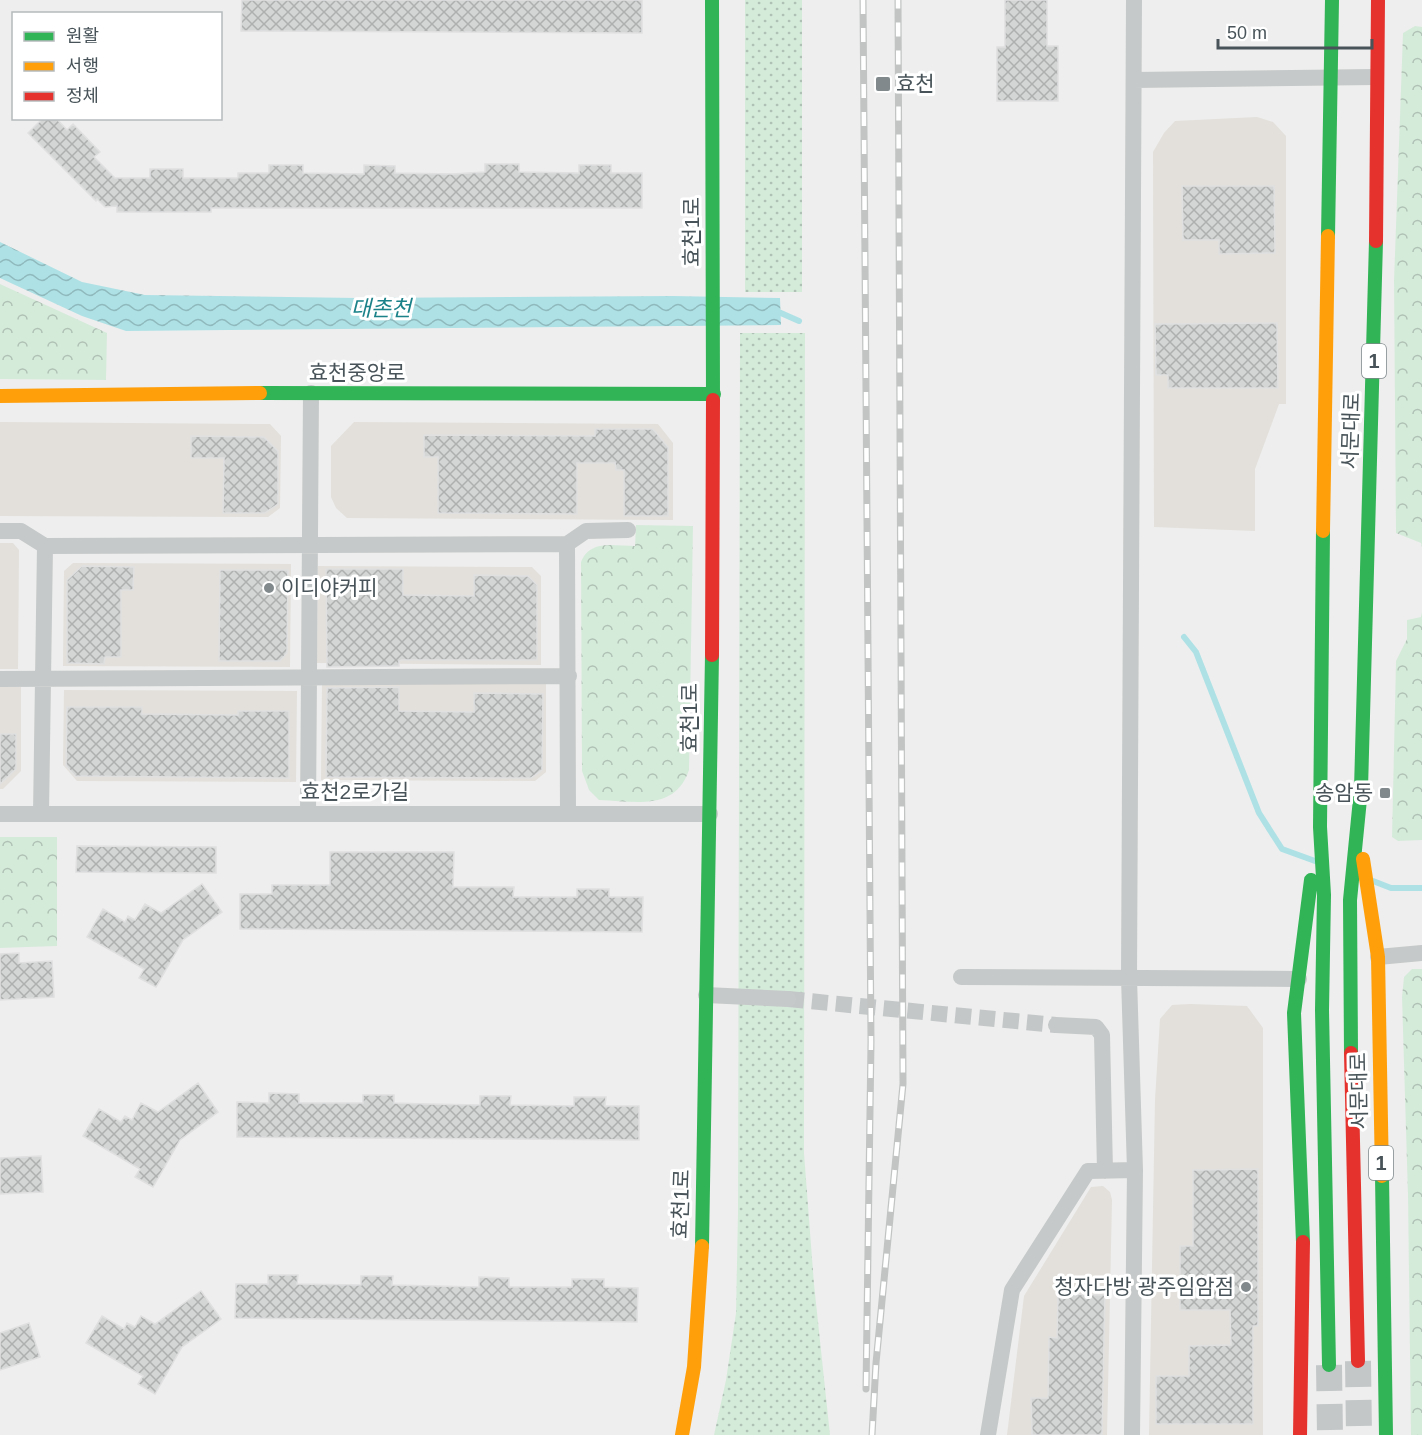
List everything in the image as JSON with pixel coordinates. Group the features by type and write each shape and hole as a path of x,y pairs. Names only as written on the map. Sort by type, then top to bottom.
{"main road":[{"name":"효천1로","path":"682,1435 695,1360 701,1251 710,814 714,394 712,0"},
{"name":"서문대로","path":"1329,1365 1320,715 1332,0"},
{"name":"서문대로","path":"1358,1361 1350,1022 1350,900 1358,827 1363,723 1375,299 1378,0"},
{"name":"효천중앙로","path":"0,396 311,393 714,394"},
{"path":"1301,1432 1303,1236 1294,1013 1308,895 1320,827"},
{"name":"서문대로","path":"1358,827 1378,957 1386,1435"}],"street":[{"path":"1132,1435 1135,1170 1129,978 1134,0"},
{"path":"1134,80 1376,77"},
{"path":"308,814 311,393"},
{"path":"0,531 21,531 45,546 567,544 586,531 628,530"},
{"path":"567,544 568,814"},
{"path":"41,814 45,546"},
{"path":"0,679 568,676"},
{"name":"효천2로가길","path":"0,814 710,814"},
{"path":"1378,957 1422,953"},
{"path":"961,977 1299,979"},
{"path":"706,995 788,999"},
{"path":"1056,1025 1096,1026 1102,1035 1105,1171"},
{"path":"988,1435 1012,1290 1088,1171 1135,1170"}],"shaded area":[{"path":"1257,117 1273,122 1286,136 1286,404 1279,404 1255,469 1255,531 1154,527 1153,152 1164,133 1175,121"},
{"path":"0,422 270,424 281,436 280,508 268,517 0,516"},
{"path":"354,422 658,424 673,443 673,520 347,518 336,508 331,497 331,446"},
{"path":"0,543 13,543 19,550 18,669 0,669"},
{"path":"73,563 291,564 290,667 63,666 64,571"},
{"path":"318,566 532,567 541,576 541,665 317,663"},
{"path":"322,683 546,684 546,772 535,781 321,780"},
{"path":"0,687 21,687 21,771 3,789 0,789"},
{"path":"64,690 297,691 296,782 77,781 63,765"},
{"path":"1172,1005 1247,1006 1263,1028 1263,1435 1149,1435 1155,1100 1160,1019"},
{"path":"1103,1186 1110,1192 1112,1200 1107,1435 1007,1435 1024,1296 1091,1187"}],"green space":[{"path":"745,0 802,0 802,292 745,292"},
{"path":"1415,26 1422,27 1422,547 1421,543 1396,533 1394,281 1403,33"},
{"path":"0,284 107,333 106,380 0,379"},
{"path":"740,333 805,333 804,1153 814,1284 830,1435 714,1435 726,1380 736,1313"},
{"path":"636,525 693,526 689,770 683,783 674,793 664,798 639,802 599,800 589,790 582,771 581,562 590,550 597,547 604,545 635,546"},
{"path":"1422,612 1422,840 1398,841 1392,837 1396,661 1407,639 1407,620 1421,617"},
{"path":"0,837 57,837 57,946 0,948"},
{"path":"1412,969 1422,969 1422,1435 1411,1435 1408,1196 1402,997 1404,977"}],"water":[{"name":"대촌천","path":"0,242 82,282 145,295 357,298 673,296 780,298 781,325 126,331 82,316 0,278"}],"building":[{"path":"242,0 642,0 642,33 241,31"},
{"path":"1005,0 1047,0 1047,46 1058,46 1058,101 997,101 997,47 1005,47"},
{"path":"41,120 58,120 67,130 73,124 100,152 94,157 115,178 150,178 150,169 183,169 183,178 238,178 238,173 269,173 269,165 303,165 303,173 364,174 364,165 395,166 395,173 453,174 485,172 485,164 519,164 519,172 579,173 579,165 611,165 611,173 642,173 642,208 211,208 211,212 117,212 117,206 105,207 97,199 96,201 28,133"},
{"path":"1182,186 1274,186 1275,253 1219,254 1219,240 1183,240"},
{"path":"1277,323 1278,388 1168,388 1168,375 1156,375 1155,324"},
{"path":"595,429 653,429 668,447 668,516 624,516 624,470 616,470 615,463 577,463 577,514 438,513 438,457 424,457 424,435 595,436"},
{"path":"191,436 264,437 278,451 278,504 265,513 223,513 224,458 191,458"},
{"path":"82,566 134,567 133,590 121,590 121,657 105,657 104,664 67,663 67,580"},
{"path":"326,569 403,569 403,595 474,596 474,575 528,576 537,585 537,660 402,660 399,661 399,666 327,667"},
{"path":"220,570 288,570 287,653 280,661 219,661"},
{"path":"399,687 399,711 474,712 474,693 543,694 542,770 531,778 326,777 327,688"},
{"path":"67,707 142,707 142,714 238,715 238,711 289,711 289,778 75,776 66,766"},
{"path":"0,734 16,734 16,769 0,784"},
{"path":"77,846 216,847 216,873 76,872"},
{"path":"330,852 454,852 453,887 514,887 513,897 577,897 577,889 609,889 609,897 643,897 642,932 240,929 240,894 272,894 272,885 330,885"},
{"path":"202,884 222,912 183,940 156,987 139,978 144,969 87,937 103,909 125,922 128,916 135,920 145,904 161,913"},
{"path":"19,953 19,963 52,961 54,997 0,1000 0,954"},
{"path":"198,1083 218,1112 180,1140 153,1187 135,1177 140,1169 83,1136 99,1109 121,1122 125,1116 132,1120 141,1103 158,1112"},
{"path":"269,1093 299,1094 299,1103 363,1103 363,1095 394,1095 394,1103 480,1105 480,1096 511,1096 510,1105 574,1106 574,1097 606,1097 605,1106 639,1106 639,1140 237,1137 237,1102 269,1103"},
{"path":"41,1156 43,1192 0,1194 0,1158"},
{"path":"1258,1169 1258,1326 1253,1326 1253,1424 1156,1424 1156,1376 1189,1376 1189,1346 1231,1345 1230,1310 1180,1310 1180,1246 1193,1246 1193,1170"},
{"path":"268,1275 298,1275 297,1284 361,1285 361,1276 393,1276 392,1285 479,1287 479,1277 509,1278 509,1287 572,1287 572,1279 604,1279 604,1287 638,1288 637,1322 235,1318 236,1284 268,1284"},
{"path":"201,1291 221,1319 182,1347 155,1394 138,1384 143,1376 86,1343 102,1316 124,1329 127,1323 135,1327 141,1316 155,1324"},
{"path":"1058,1294 1105,1295 1102,1435 1032,1435 1031,1398 1048,1398 1049,1337 1057,1338"},
{"path":"29,1323 40,1357 0,1370 0,1333"}],"waterway":[{"path":"774,310 799,321"},
{"path":"1184,637 1196,652 1259,813 1282,849 1315,861"},
{"path":"1373,881 1391,888 1422,888"}],"tunnel":[{"path":"788,999 1056,1025"},
{"path":"1358,1361 1359,1435"},
{"path":"1329,1365 1330,1435"}],"railway":[{"path":"863,0 871,1042 866,1389"},
{"path":"872,1435 876,1363 903,1084 898,0"}],"traffic: fast":[{"path":"712,0 713,400"},
{"path":"1328,236 1332,0"},
{"path":"1351,1053 1350,900 1361,789 1376,241"},
{"path":"260,393 714,394"},
{"path":"1323,531 1320,827 1324,895 1322,1010 1329,1365"},
{"path":"702,1246 712,655"},
{"path":"1303,1242 1294,1013 1311,880"},
{"path":"1382,1176 1386,1435"}],"traffic: slow":[{"path":"1323,531 1328,236"},
{"path":"0,396 260,393"},
{"path":"1363,859 1378,957 1382,1176"},
{"path":"682,1435 694,1367 702,1246"}],"traffic: jam":[{"path":"1376,241 1378,0"},
{"path":"712,655 713,400"},
{"path":"1351,1053 1358,1361"},
{"path":"1300,1435 1303,1242"}],"place":[{"name":"효천","path":"883,84"},
{"name":"이디야커피","path":"269,588"},
{"name":"송암동","path":"1385,793"},
{"name":"청자다방 광주임암점","path":"1246,1287"}]}
